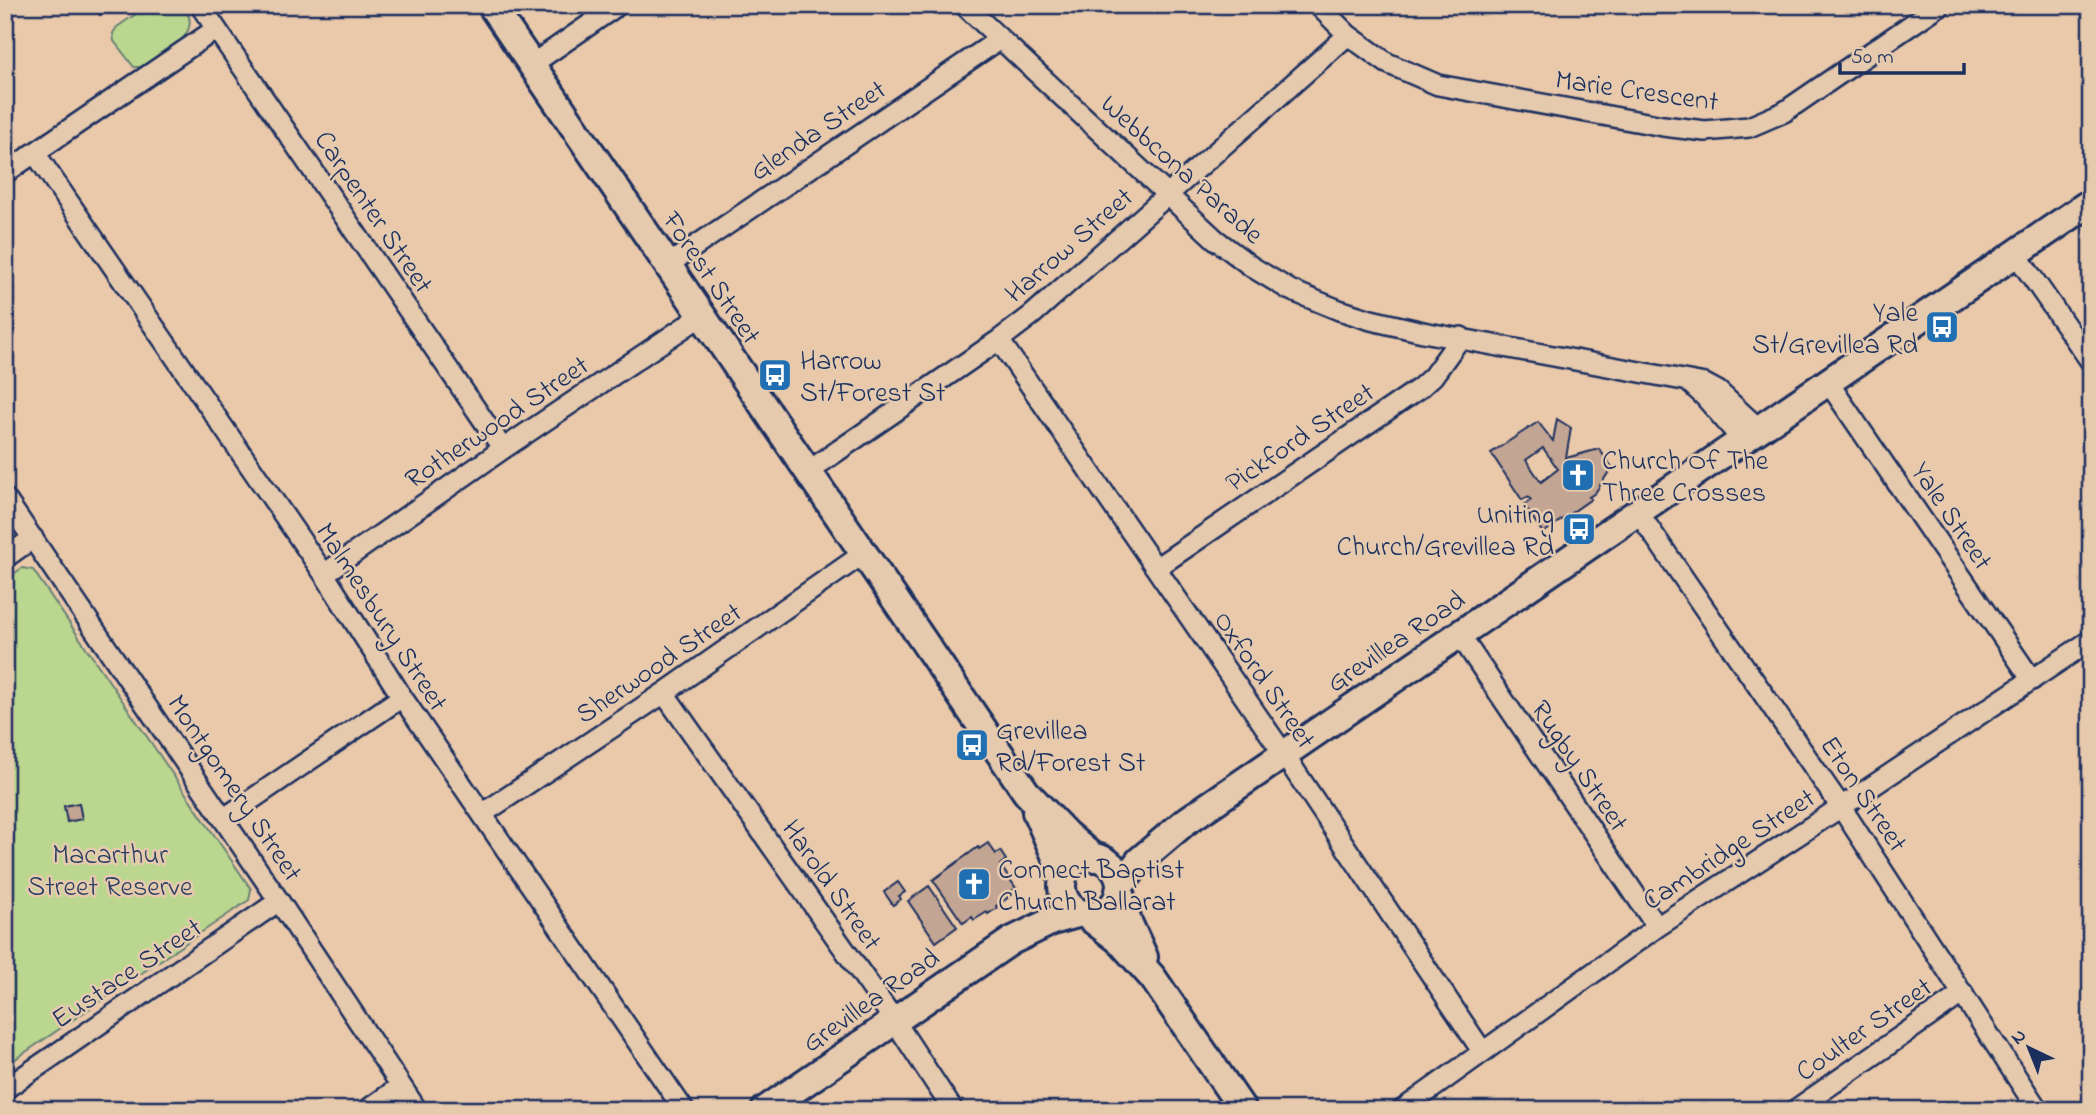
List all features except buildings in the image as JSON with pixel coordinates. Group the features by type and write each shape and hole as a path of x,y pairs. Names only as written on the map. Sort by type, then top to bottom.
{"street":[{"name":"Carpenter Street","path":"200,5 503,449"},
{"name":"Forest Street","path":"491,5 1026,792"},
{"path":"531,65 618,5"},
{"name":"Webbcona Parade","path":"964,5 1215,239 1290,290 1339,310 1423,332 1682,380 1699,390 1751,435"},
{"name":"Marie Crescent","path":"1318,5 1348,35 1387,63 1438,85 1662,126 1705,131 1756,125 1784,112 1940,5"},
{"path":"5,173 216,29"},
{"name":"Harrow Street","path":"807,472 1032,315 1348,35"},
{"name":"Glenda Street","path":"666,266 1000,39"},
{"name":"Malmesbury Street","path":"35,153 324,574 402,697 684,1110"},
{"name":"Grevillea Road","path":"1011,941 1042,912 1070,867 1077,861 1098,859 1133,849 1185,821 2091,202"},
{"path":"2015,254 2091,362"},
{"name":"Rotherwood Street","path":"324,574 503,449 701,317"},
{"name":"Pickford Street","path":"1156,568 1420,388 1433,376 1461,337"},
{"name":"Oxford Street","path":"999,340 1283,754 1482,1051"},
{"name":"Yale Street","path":"1828,382 2032,680"},
{"name":"Montgomery Street","path":"5,498 279,901 417,1110"},
{"name":"Eton Street","path":"1637,512 1841,807 2038,1110"},
{"path":"5,558 33,538"},
{"name":"Sherwood Street","path":"482,814 863,554"},
{"name":"Rugby Street","path":"1459,634 1657,927"},
{"name":"Cambridge Street","path":"1402,1110 1657,927 2091,640"},
{"name":"Harold Street","path":"664,692 954,1110"},
{"path":"223,818 402,697"},
{"path":"1026,792 1066,834 1114,870 1128,922 1153,978"},
{"path":"1026,792 1052,846 1063,882 1064,895 1069,904 1120,941 1153,978 1244,1110"},
{"name":"Grevillea Road","path":"765,1110 1011,941 1052,921 1083,914 1095,915 1107,910 1114,904 1119,889 1139,861 1185,821"},
{"name":"Eustace Street","path":"5,1088 279,901"},
{"name":"Coulter Street","path":"1794,1110 1963,993"},
{"path":"367,1110 401,1086"}],"green space":[{"path":"149,5 182,5 189,15 190,25 186,34 171,49 143,67 134,67 114,41 113,33 117,27"},
{"name":"Macarthur Street Reserve","path":"22,568 33,570 251,889 249,900 5,1066 5,580"}],"place":[{"name":"Yale St/Grevillea Rd","path":"1942,327"},
{"name":"Harrow St/Forest St","path":"775,375"},
{"name":"Church Of The Three Crosses","path":"1578,475"},
{"name":"Uniting Church/Grevillea Rd","path":"1579,529"},
{"name":"Grevillea Rd/Forest St","path":"972,745"},
{"name":"Connect Baptist Church Ballarat","path":"974,884"}]}
